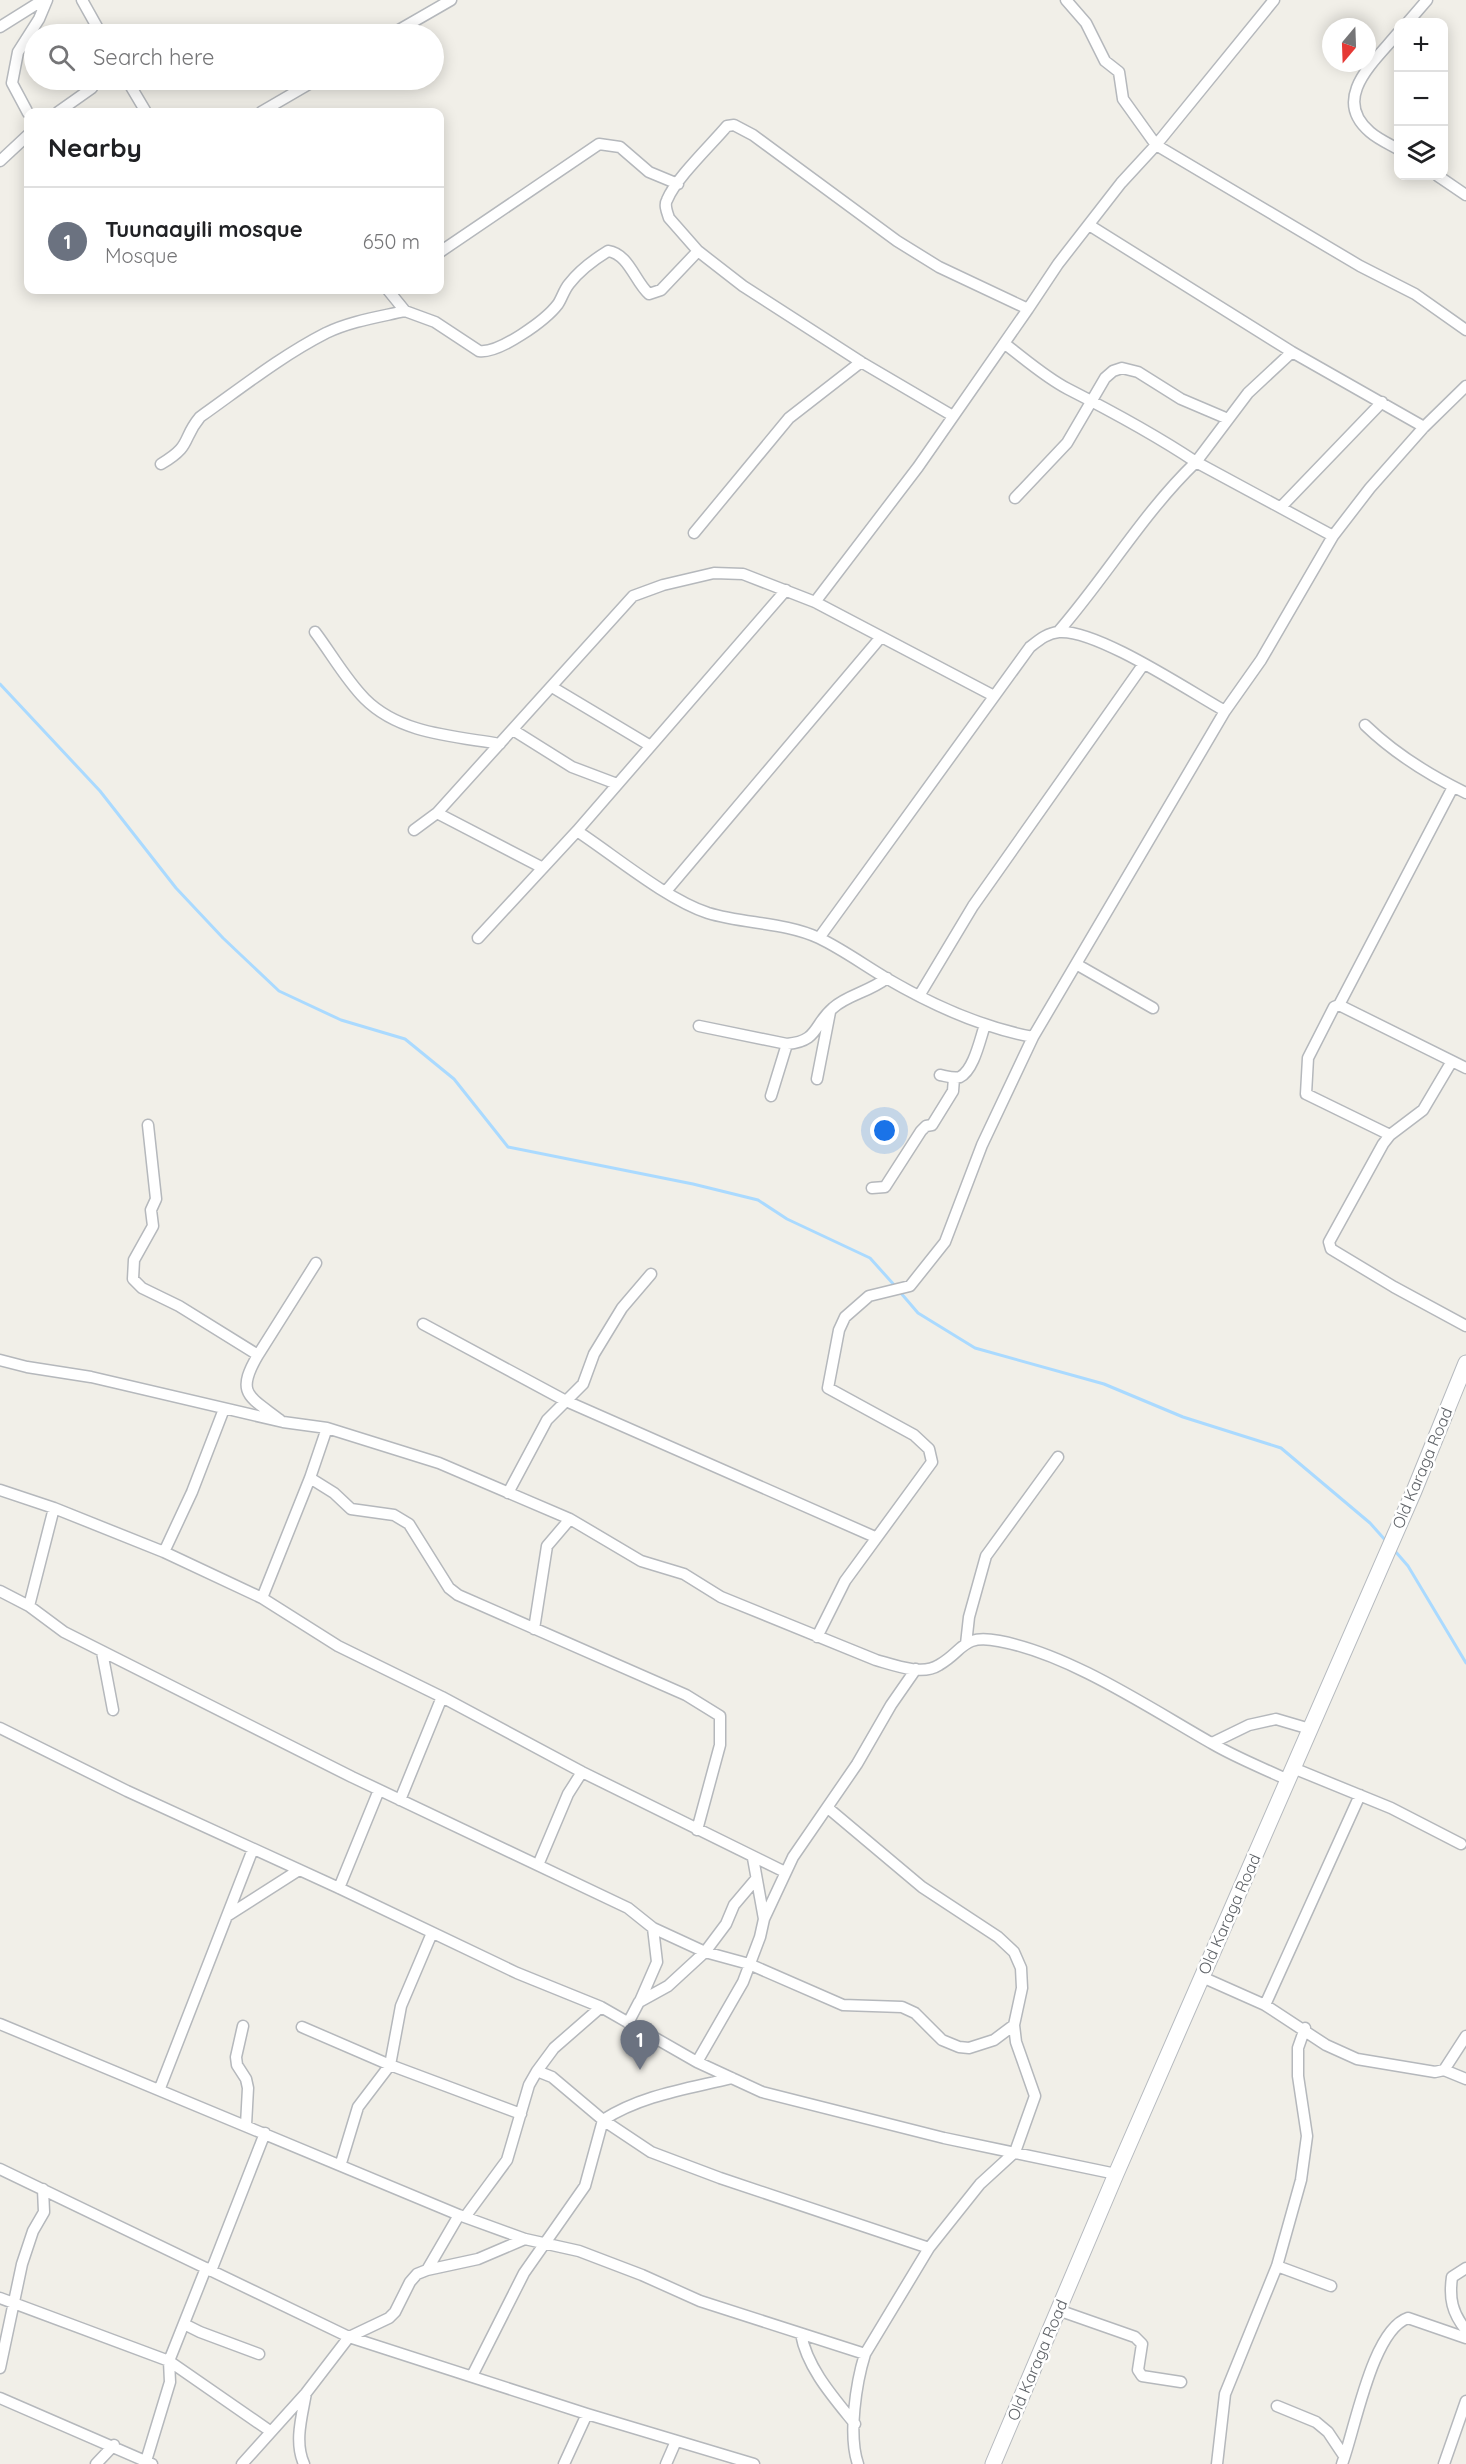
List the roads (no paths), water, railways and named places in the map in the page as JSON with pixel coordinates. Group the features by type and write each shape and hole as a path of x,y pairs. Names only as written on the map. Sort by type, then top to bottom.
{"street":[{"path":"0,27 45,0"},
{"path":"36,24 45,0"},
{"path":"82,0 95,24"},
{"path":"409,24 451,0"},
{"path":"1066,0 1086,23 1105,61 1119,72 1123,99 1156,145 1360,266 1415,294 1466,330"},
{"path":"815,602 918,467 1058,264 1121,183 1156,145 1275,0"},
{"path":"1411,18 1427,0"},
{"path":"1394,38 1364,74 1353,95 1355,113 1369,132 1394,147"},
{"path":"24,43 18,52 12,83 25,108"},
{"path":"64,108 89,90"},
{"path":"133,90 144,108"},
{"path":"268,108 299,90"},
{"path":"953,416 861,362 743,286 698,251 669,218 665,202 727,126 734,125 753,135 897,242 939,267 1028,309"},
{"path":"0,161 24,139"},
{"path":"444,249 599,144 620,147 649,172 678,184"},
{"path":"1444,180 1466,195"},
{"path":"1089,225 1292,352 1424,427"},
{"path":"391,294 405,311 435,322 479,351 488,352 497,350 543,317 557,305 568,284 608,250 616,253 633,270 643,289 650,294 661,290 698,251"},
{"path":"161,464 185,448 193,425 200,417 284,357 328,333 369,318 405,311"},
{"path":"1005,344 1068,389 1093,399 1196,462 1333,536"},
{"path":"1058,632 1086,600 1155,505 1196,462 1265,375 1292,352"},
{"path":"694,533 789,418 861,362"},
{"path":"1015,498 1067,443 1105,378 1113,371 1122,368 1138,372 1181,399 1228,419"},
{"path":"817,1637 845,1581 932,1462 929,1449 914,1435 828,1388 839,1330 845,1317 869,1296 910,1286 945,1242 982,1145 1033,1038 1225,711 1261,660 1333,536 1370,488 1424,427 1466,386"},
{"path":"1281,507 1382,402"},
{"path":"414,830 437,813 633,596 663,585 714,573 743,574 815,602 994,696"},
{"path":"478,938 577,831 649,745 786,590"},
{"path":"315,632 366,699 390,717 414,729 500,744"},
{"path":"819,938 1030,647 1043,637 1058,632 1076,634 1101,642 1225,711"},
{"path":"666,890 881,637"},
{"path":"919,996 999,869 1143,665"},
{"path":"552,687 649,745"},
{"path":"1365,725 1388,747 1466,793"},
{"path":"513,730 572,767 617,784"},
{"path":"1390,1135 1306,1094 1308,1058 1334,1007 1339,1005 1453,787"},
{"path":"437,813 543,868"},
{"path":"577,831 666,890 709,913 796,929 819,938 919,996 985,1025 1033,1038"},
{"path":"1077,964 1153,1008"},
{"path":"699,1026 787,1044 801,1043 813,1036 831,1009 842,1001 872,989 887,978"},
{"path":"1339,1005 1466,1068"},
{"path":"817,1078 831,1009"},
{"path":"940,1075 954,1078 963,1075 970,1065 985,1025"},
{"path":"771,1096 787,1044"},
{"path":"1452,1061 1423,1110 1390,1135 1371,1161 1329,1242 1331,1249 1466,1326"},
{"path":"872,1188 885,1187 921,1131 926,1126 932,1125 952,1091 954,1078"},
{"path":"148,1125 156,1199 151,1210 153,1226 134,1260 133,1279 141,1288 179,1306 258,1355"},
{"path":"283,1422 249,1397 245,1389 246,1375 316,1263"},
{"path":"508,1493 547,1420 583,1384 594,1354 622,1308 651,1274"},
{"path":"423,1324 566,1401 876,1537"},
{"path":"0,1360 27,1367 91,1377 283,1422 327,1428 439,1463 570,1520 640,1561 684,1574 721,1597 876,1660 915,1668 938,1666 966,1644 978,1639 1000,1641 1041,1654 1108,1683 1212,1743 1290,1774 1360,1795 1461,1844"},
{"name":"Old Karaga Road","path":"993,2464 1466,1364"},
{"path":"164,1552 192,1492 224,1408"},
{"path":"262,1598 310,1478 327,1428"},
{"path":"966,1644 969,1617 986,1556 1058,1457"},
{"path":"310,1478 334,1493 351,1509 394,1515 409,1524 436,1563 449,1588 534,1629 686,1695 720,1716 720,1745 697,1830"},
{"path":"0,1490 54,1508 164,1552 262,1598 338,1646 442,1697 582,1773 784,1872"},
{"path":"29,1606 54,1508"},
{"path":"534,1629 547,1546 570,1520"},
{"path":"0,1591 29,1606 64,1632 102,1652 379,1790 628,1908 653,1928 705,1952 749,1964 843,2005 902,2007 915,2013 942,2040 958,2047 969,2048 994,2040 1014,2025"},
{"path":"102,1652 113,1710"},
{"path":"697,2062 738,1990 764,1918 784,1872 828,1808 915,1668"},
{"path":"400,1800 442,1697"},
{"path":"1212,1743 1250,1725 1276,1719 1310,1729"},
{"path":"0,1728 116,1786 339,1888 517,1973 601,2007 697,2062 762,2092 830,2111 1116,2174"},
{"path":"538,1865 568,1794 582,1773"},
{"path":"339,1888 379,1790"},
{"path":"1265,2005 1360,1795"},
{"path":"828,1808 922,1887 998,1937 1014,1952 1021,1968 1022,1988 1014,2025 1016,2042 1035,2096 1015,2152 980,2184 929,2248 865,2354 858,2378 855,2424 858,2464"},
{"path":"160,2088 254,1849"},
{"path":"753,1858 764,1918"},
{"path":"227,1916 299,1870"},
{"path":"639,2002 668,1986 705,1952 726,1923 734,1905 756,1879"},
{"path":"628,2023 657,1962 653,1928"},
{"path":"340,2163 358,2107 390,2065 401,2006 432,1932"},
{"path":"1202,1977 1265,2005 1305,2028 1326,2044 1358,2060 1435,2072 1444,2070 1466,2079"},
{"path":"427,2270 462,2216 507,2160 528,2085 537,2071 554,2048 601,2007"},
{"path":"0,2024 160,2088 462,2216 525,2239 579,2251 642,2275 700,2301 865,2354"},
{"path":"243,2026 237,2065 246,2079 248,2088 246,2125"},
{"path":"302,2027 390,2065 521,2114"},
{"path":"1218,2464 1225,2394 1276,2266 1301,2180 1307,2136 1298,2076 1298,2048 1305,2028"},
{"path":"1444,2070 1466,2036"},
{"path":"537,2071 552,2077 603,2120 651,2152 720,2178 929,2248"},
{"path":"472,2376 524,2273 585,2186 603,2120 624,2107 654,2096 732,2078"},
{"path":"0,2398 114,2445 149,2462 170,2382 169,2361 265,2133"},
{"path":"0,2169 349,2337 587,2414 754,2464"},
{"path":"0,2367 22,2264 33,2231 44,2212 43,2189"},
{"path":"242,2464 306,2393 349,2337 389,2318 417,2274 478,2259 525,2239"},
{"path":"1276,2266 1331,2286"},
{"path":"1466,2268 1452,2277 1449,2296 1458,2320 1466,2330"},
{"path":"0,2298 169,2361 270,2431"},
{"path":"1058,2310 1135,2337 1142,2344 1138,2370 1142,2376 1181,2382"},
{"path":"1343,2460 1380,2350 1395,2325 1408,2318 1466,2338"},
{"path":"184,2324 259,2354"},
{"path":"801,2334 803,2347 810,2361 834,2399 855,2424"},
{"path":"304,2464 300,2454 299,2436 306,2393"},
{"path":"1444,2464 1466,2401"},
{"path":"1277,2406 1316,2422 1328,2432 1343,2460"},
{"path":"564,2464 587,2414"},
{"path":"666,2464 676,2441"},
{"path":"96,2464 114,2445"}],"waterway":[{"path":"0,684 100,791 176,888 223,938 279,991 341,1020 405,1039 454,1079 508,1147 693,1184 758,1200 787,1219 870,1258 896,1287"},
{"path":"900,1292 918,1313 975,1348 1104,1384 1183,1417 1281,1448 1370,1523 1386,1541"},
{"path":"1395,1551 1408,1566 1466,1663"}],"place":[{"name":"Tuunaayili mosque","path":"640,2070"}]}
